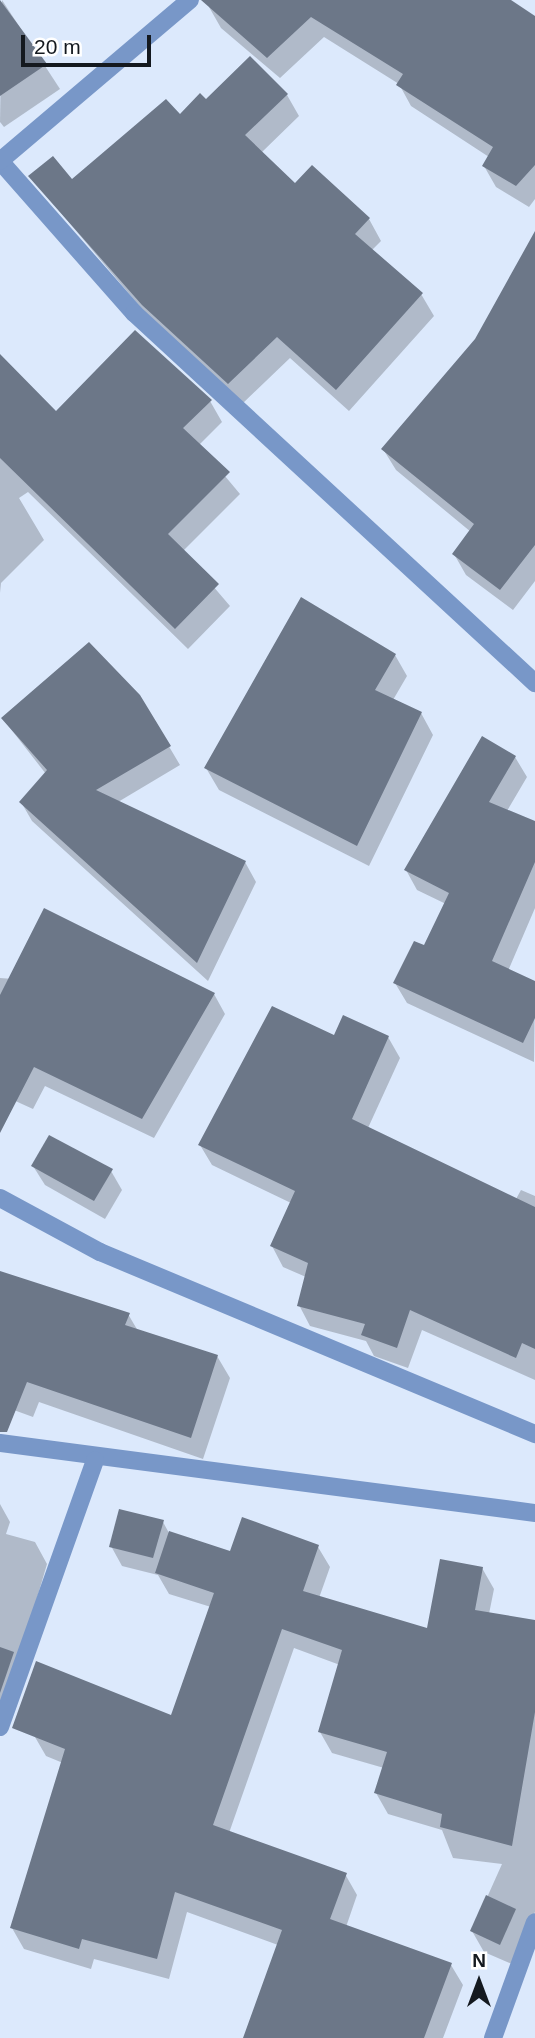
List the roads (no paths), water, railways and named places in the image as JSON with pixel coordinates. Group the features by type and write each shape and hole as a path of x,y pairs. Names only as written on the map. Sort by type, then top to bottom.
{"street":[{"path":"190,0 0,161 134,313 535,683"},
{"path":"0,1199 100,1252 535,1434"},
{"path":"0,1443 95,1460 535,1513"},
{"path":"0,1727 95,1460"},
{"path":"493,2038 535,1922"}]}
